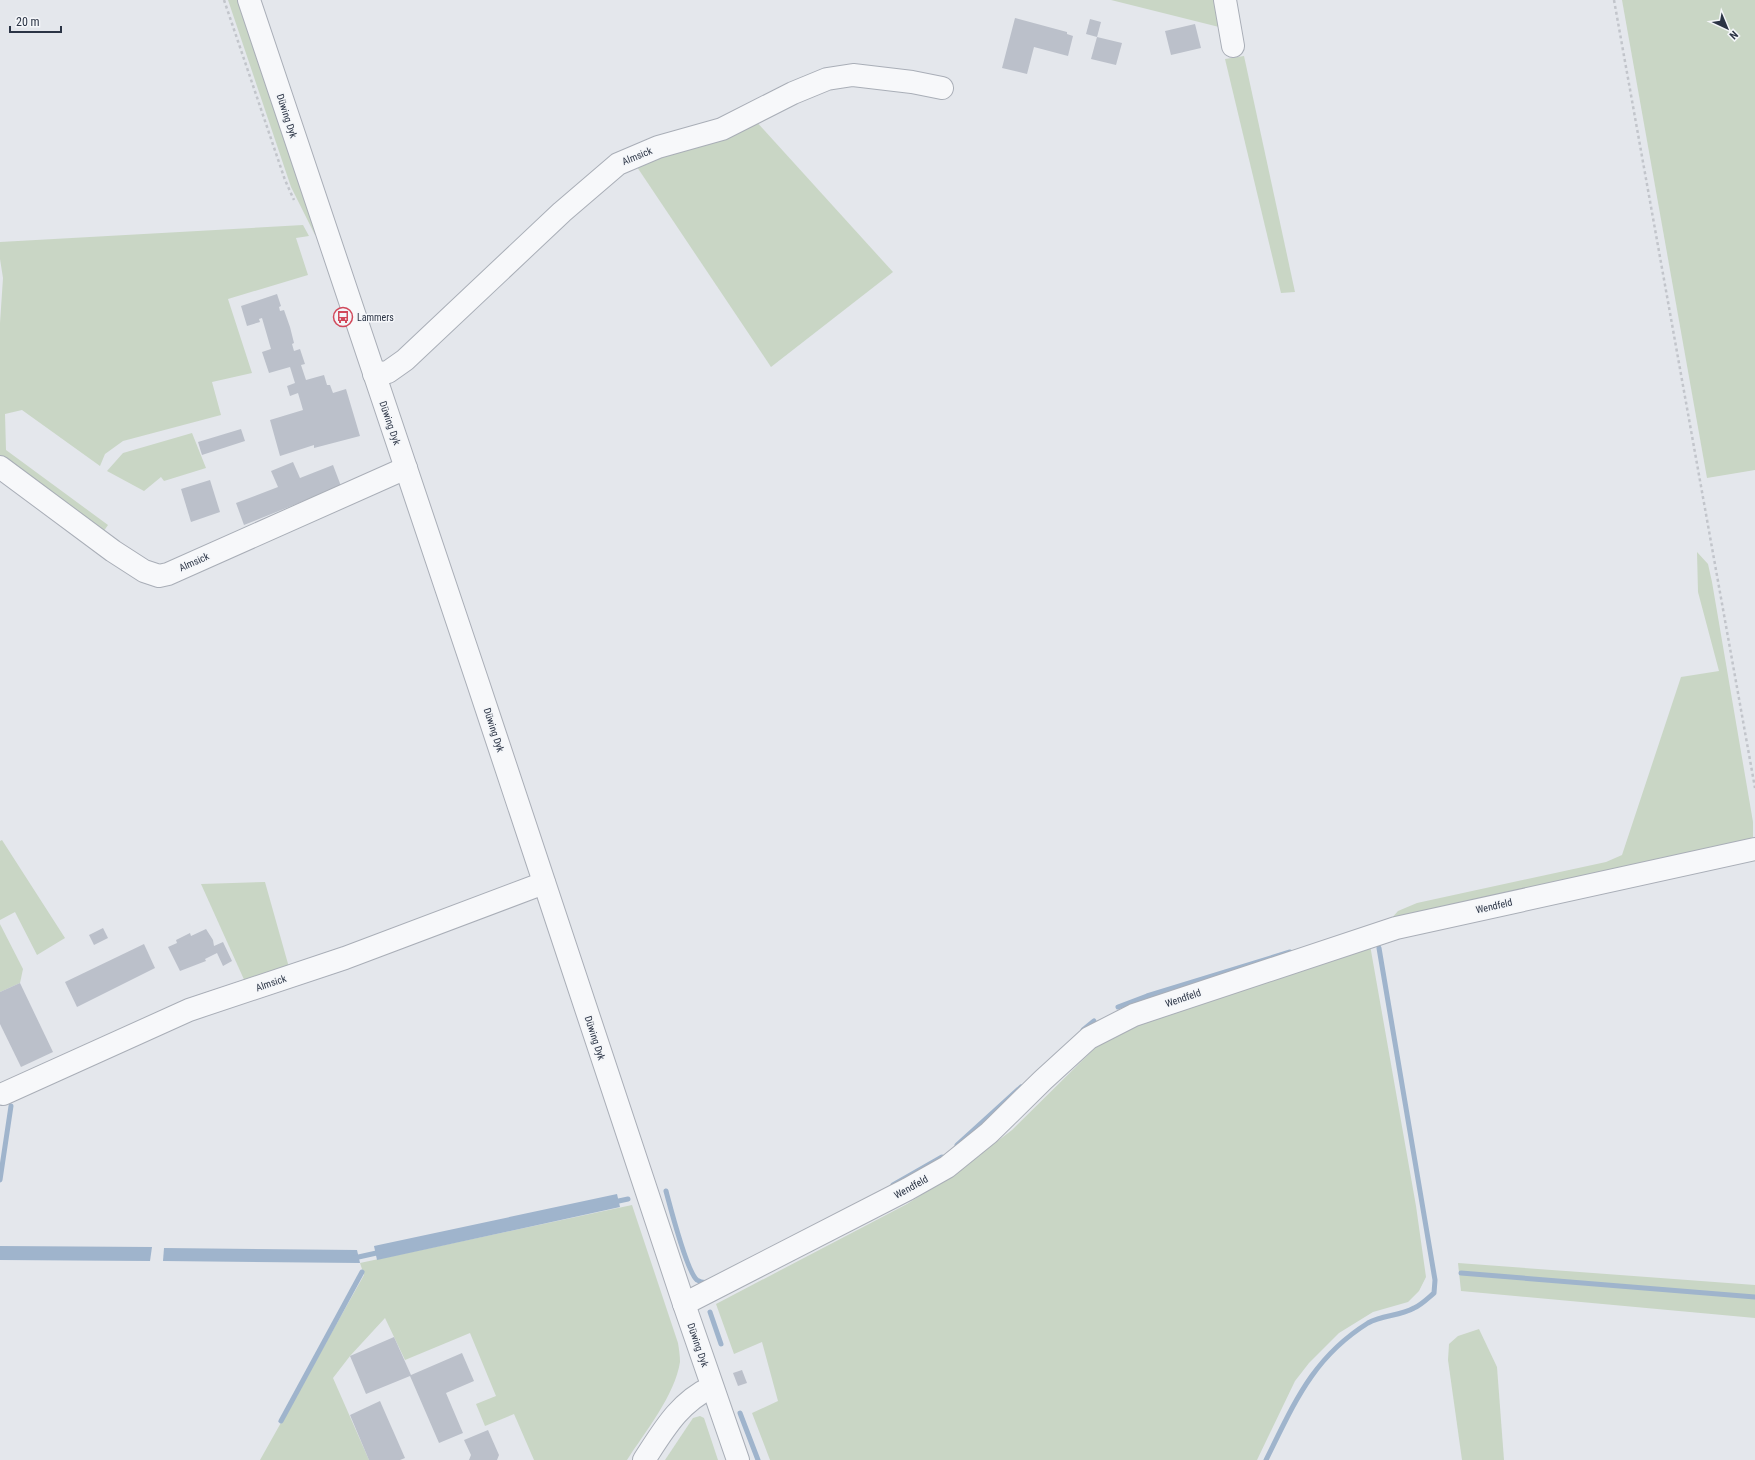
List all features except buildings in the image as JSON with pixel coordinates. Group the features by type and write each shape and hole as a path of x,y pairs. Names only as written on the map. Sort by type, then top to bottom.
{"street":[{"name":"Düwing Dyk","path":"249,0 684,1304 738,1460"},
{"path":"1225,0 1233,46"},
{"name":"Almsick","path":"374,374 388,372 405,360 562,212 618,164 658,148 722,129 794,93 827,79 852,75 912,82 942,88"},
{"name":"Almsick","path":"0,467 113,551 144,571 159,576 168,574 406,468"},
{"name":"Wendfeld","path":"684,1304 948,1167 989,1133 1043,1080 1089,1038 1134,1015 1396,928 1755,849"},
{"name":"Almsick","path":"4,1094 189,1010 345,958 544,884"},
{"path":"644,1460 674,1415 698,1393 712,1387"}],"path":[{"path":"1614,0 1755,788"}],"green space":[{"path":"228,0 240,0 316,223 315,235 291,187"},
{"path":"1111,0 1214,0 1219,27"},
{"path":"1622,0 1755,0 1755,470 1707,478"},
{"path":"1244,56 1295,292 1281,293 1225,59"},
{"path":"754,119 893,272 771,367 633,161"},
{"path":"303,225 309,236 296,238 308,275 228,299 252,373 212,382 221,415 123,441 105,454 100,466 22,410 5,414 6,450 108,525 99,538 0,462 0,323 3,278 0,259 0,242"},
{"path":"192,433 206,468 164,481 161,477 144,491 107,471 123,453"},
{"path":"1697,552 1708,564 1712,582 1753,822 1753,837 1740,843 1391,919 1398,911 1417,903 1606,862 1622,855 1681,677 1719,671 1698,592"},
{"path":"2,840 65,938 37,955 15,912 0,920 0,841"},
{"path":"265,882 290,971 246,984 201,884"},
{"path":"0,924 23,969 20,983 0,992"},
{"path":"1370,945 1416,1206 1426,1277 1419,1291 1408,1302 1373,1312 1339,1333 1309,1363 1295,1381 1257,1460 770,1460 752,1413 778,1401 762,1342 734,1354 716,1304 907,1204 953,1175 1012,1130 1099,1044 1151,1016"},
{"path":"632,1205 678,1343 680,1362 677,1375 666,1400 627,1460 534,1460 514,1414 485,1426 476,1404 496,1396 470,1333 405,1360 385,1318 350,1356 333,1378 369,1460 260,1460 364,1275 360,1263"},
{"path":"1458,1263 1755,1285 1755,1318 1461,1291"},
{"path":"1479,1329 1497,1367 1504,1460 1462,1460 1448,1360 1449,1344 1458,1336"},
{"path":"700,1416 704,1418 718,1460 665,1460 693,1418"}],"water":[{"path":"617,1194 620,1207 377,1260 374,1246"},
{"path":"0,1246 152,1247 150,1261 0,1260"},
{"path":"164,1248 357,1250 360,1263 163,1261"}],"waterway":[{"path":"1266,1460 1306,1384 1332,1351 1373,1320 1409,1311 1434,1293 1435,1280 1379,948"},
{"path":"1118,1007 1147,996 1290,952"},
{"path":"1083,1030 1094,1021"},
{"path":"957,1145 1021,1087"},
{"path":"0,1180 11,1106"},
{"path":"893,1185 942,1157"},
{"path":"666,1191 688,1265 698,1281 709,1282"},
{"path":"614,1202 628,1199"},
{"path":"354,1258 381,1252"},
{"path":"281,1421 362,1272"},
{"path":"1461,1273 1755,1297"},
{"path":"710,1312 721,1344"},
{"path":"740,1413 758,1460"}],"place":[{"name":"Lammers","path":"343,317"}]}
